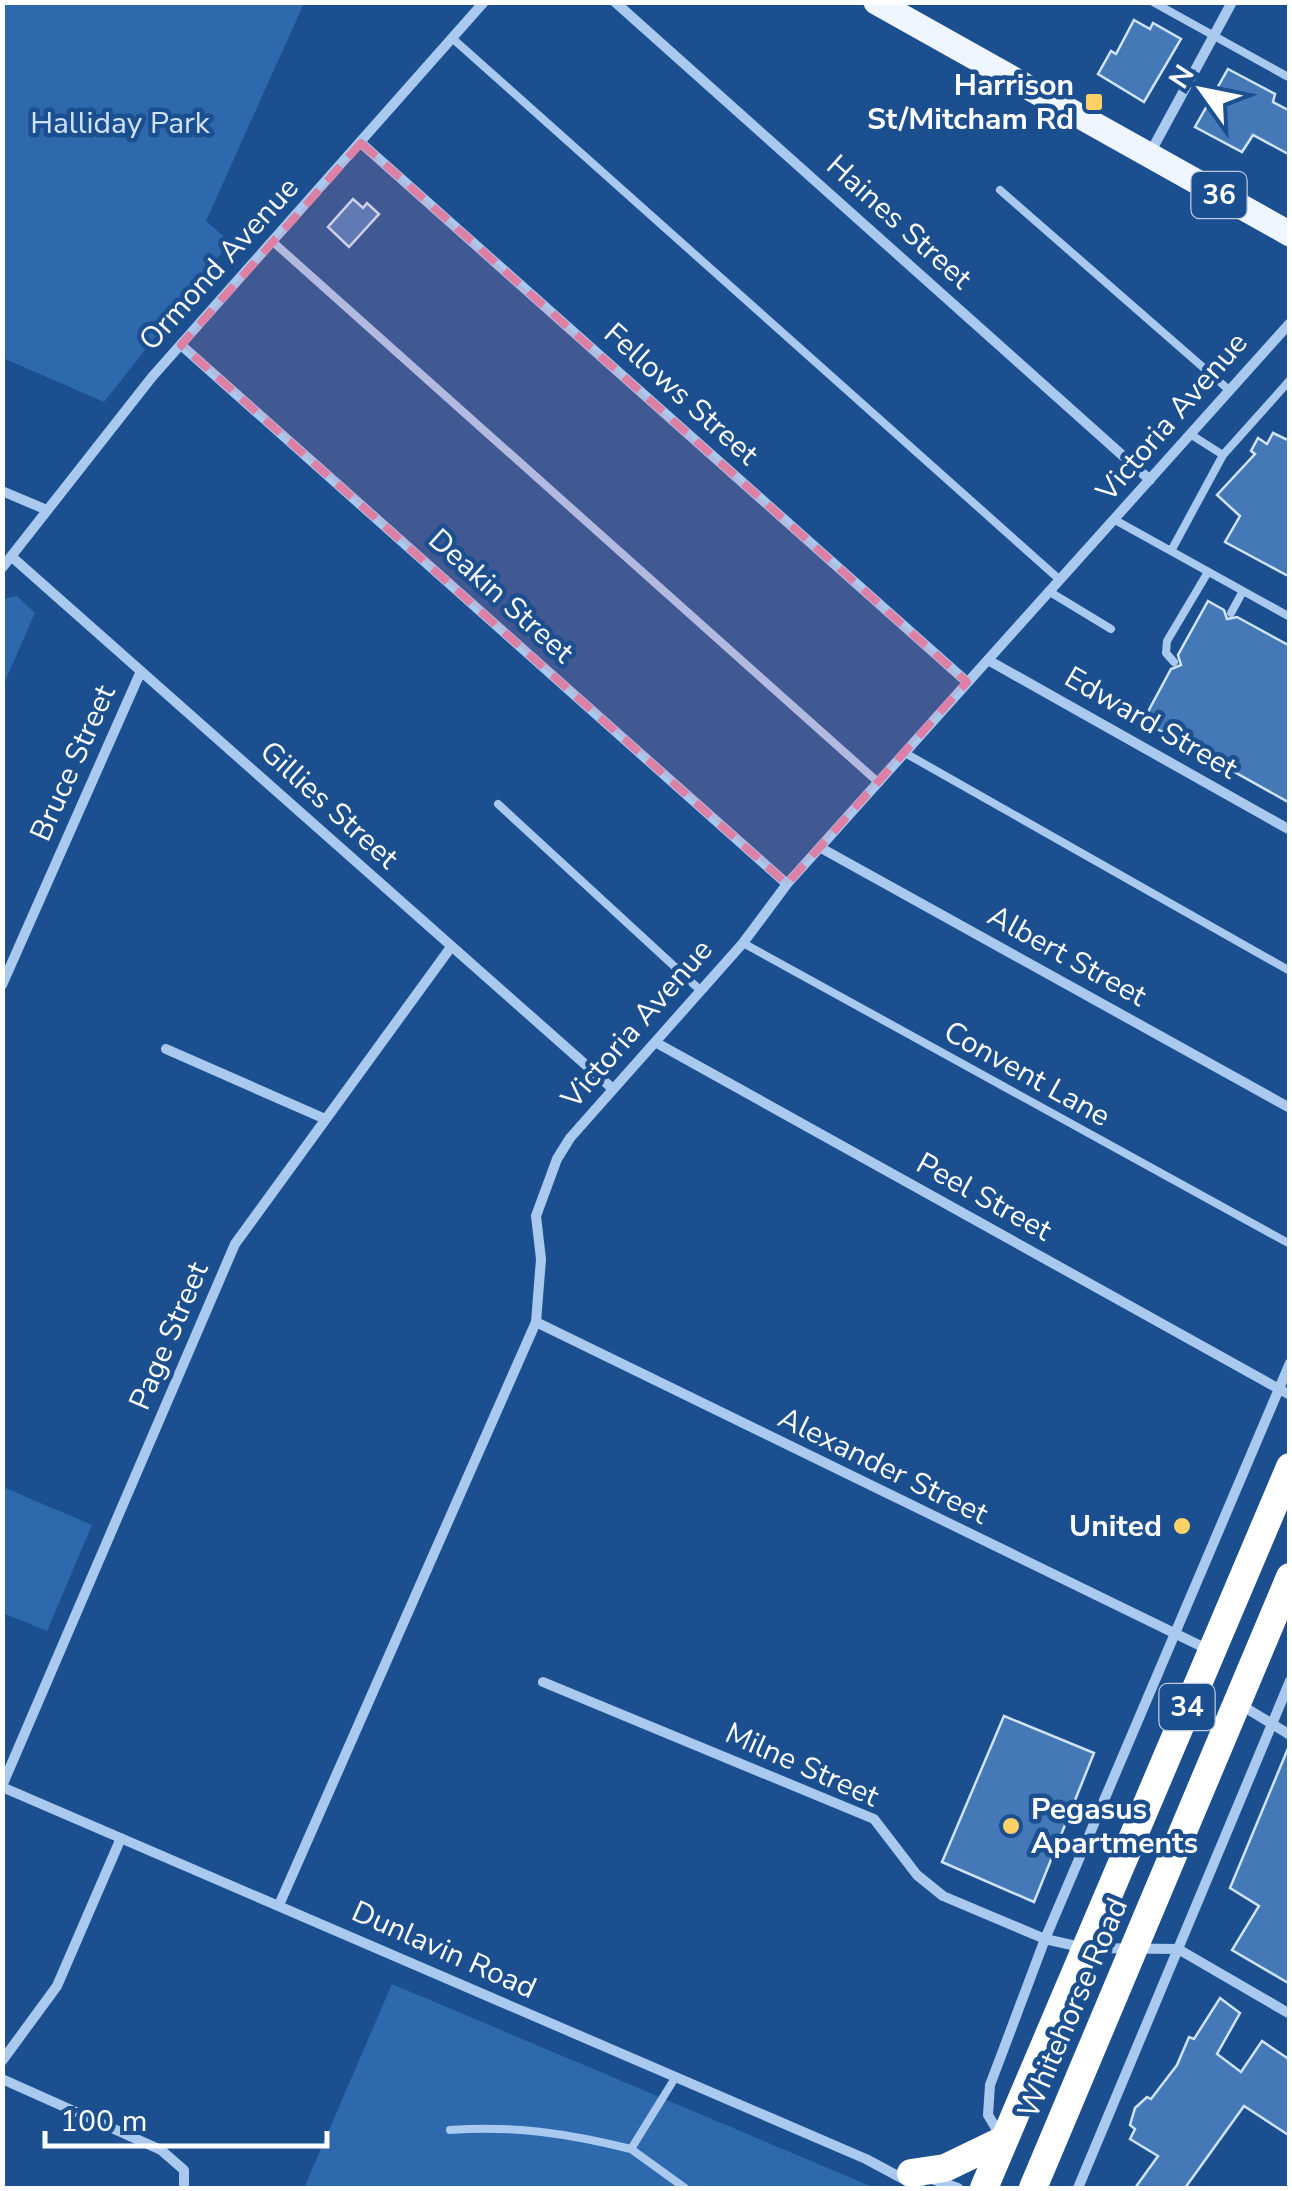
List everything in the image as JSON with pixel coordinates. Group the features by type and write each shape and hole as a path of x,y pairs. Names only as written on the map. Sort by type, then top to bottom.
{"highway":[{"name":"Whitehorse Road","path":"984,2188 1290,1467"},
{"name":"Whitehorse Road","path":"1032,2188 1290,1577"},
{"path":"915,2181 1004,2140"}],"main road":[{"name":"36","path":"876,2 1290,234"}],"street":[{"name":"Ormond Avenue","path":"2,568 182,344 484,2"},
{"name":"Haines Street","path":"615,2 1150,480"},
{"path":"1149,155 1232,2"},
{"name":"Fellows Street","path":"361,143 967,682"},
{"name":"Victoria Avenue","path":"280,1905 536,1322 541,1259 536,1216 556,1159 787,884 1290,323"},
{"name":"Deakin Street","path":"182,344 787,884"},
{"path":"2,491 46,510"},
{"name":"Gillies Street","path":"12,557 614,1088"},
{"name":"Edward Street","path":"988,660 1290,830"},
{"name":"Bruce Street","path":"2,984 141,671"},
{"name":"Albert Street","path":"821,848 1290,1108"},
{"name":"Page Street","path":"2,1787 236,1244 323,1118 451,947"},
{"name":"Peel Street","path":"655,1042 1290,1395"},
{"path":"166,1049 323,1118"},
{"name":"Alexander Street","path":"536,1322 1211,1651"},
{"name":"Whitehorse Road","path":"1004,2140 988,2115 990,2084 1045,1939 1290,1362"},
{"name":"Milne Street","path":"542,1682 874,1819 929,1887 1045,1939 1085,1948 1178,1949"},
{"path":"1078,2188 1290,1682"},
{"path":"1236,1701 1290,1735"},
{"name":"Dunlavin Road","path":"2,1787 915,2181 958,2188"},
{"path":"2,2061 57,1986 122,1838"},
{"path":"1178,1949 1290,2014"},
{"path":"2,2079 161,2150 184,2170 184,2188"},
{"name":"Dunlavin Road","path":"866,2160 915,2181"}],"lane":[{"path":"1154,2 1290,78"},
{"path":"452,38 1060,580"},
{"path":"1000,190 1230,390"},
{"path":"272,241 878,783"},
{"path":"1171,551 1223,455 1290,380"},
{"path":"1190,434 1223,455"},
{"path":"1115,520 1290,617"},
{"path":"1174,662 1166,653 1167,641 1208,572"},
{"path":"1231,613 1243,591"},
{"path":"1050,592 1111,628"},
{"path":"905,753 1290,971"},
{"path":"498,804 700,990"},
{"name":"Convent Lane","path":"742,942 1290,1244"},
{"path":"632,2150 676,2078"},
{"path":"450,2130 496,2126 557,2132 632,2150 685,2188"}],"highlighted area":[{"path":"361,143 967,682 787,884 181,345"}],"green space":[{"name":"Halliday Park","path":"3,2 304,3 206,221 230,242 104,402 3,358"},
{"path":"17,596 35,613 3,686 3,599"},
{"path":"3,1487 92,1525 47,1631 3,1613"},
{"path":"392,1984 875,2188 304,2188"}],"building":[{"path":"1134,20 1150,29 1153,23 1181,39 1144,102 1098,74 1111,51 1116,54"},
{"path":"1228,69 1275,94 1273,102 1290,111 1290,155 1253,135 1242,152 1195,127"},
{"path":"353,199 363,208 367,203 379,214 349,247 328,227"},
{"path":"1273,433 1290,441 1290,577 1225,542 1240,516 1217,495 1255,454 1251,451 1258,438 1267,444"},
{"path":"1208,601 1224,610 1227,619 1237,617 1290,646 1290,803 1143,721 1171,669 1181,665 1178,655"},
{"name":"Pegasus Apartments","path":"1004,1716 1094,1753 1034,1902 942,1862"},
{"path":"1289,1746 1290,1984 1232,1950 1259,1906 1230,1888"},
{"path":"1220,1998 1240,2013 1217,2054 1241,2072 1262,2041 1290,2060 1290,2136 1244,2106 1185,2188 1135,2188 1158,2156 1130,2139 1135,2129 1130,2125 1135,2108 1147,2097 1151,2099 1177,2065 1189,2037 1194,2039"}],"place":[{"name":"Harrison St/Mitcham Rd","path":"1094,102"},
{"name":"United","path":"1182,1526"},
{"name":"Pegasus Apartments","path":"1011,1826"}]}
